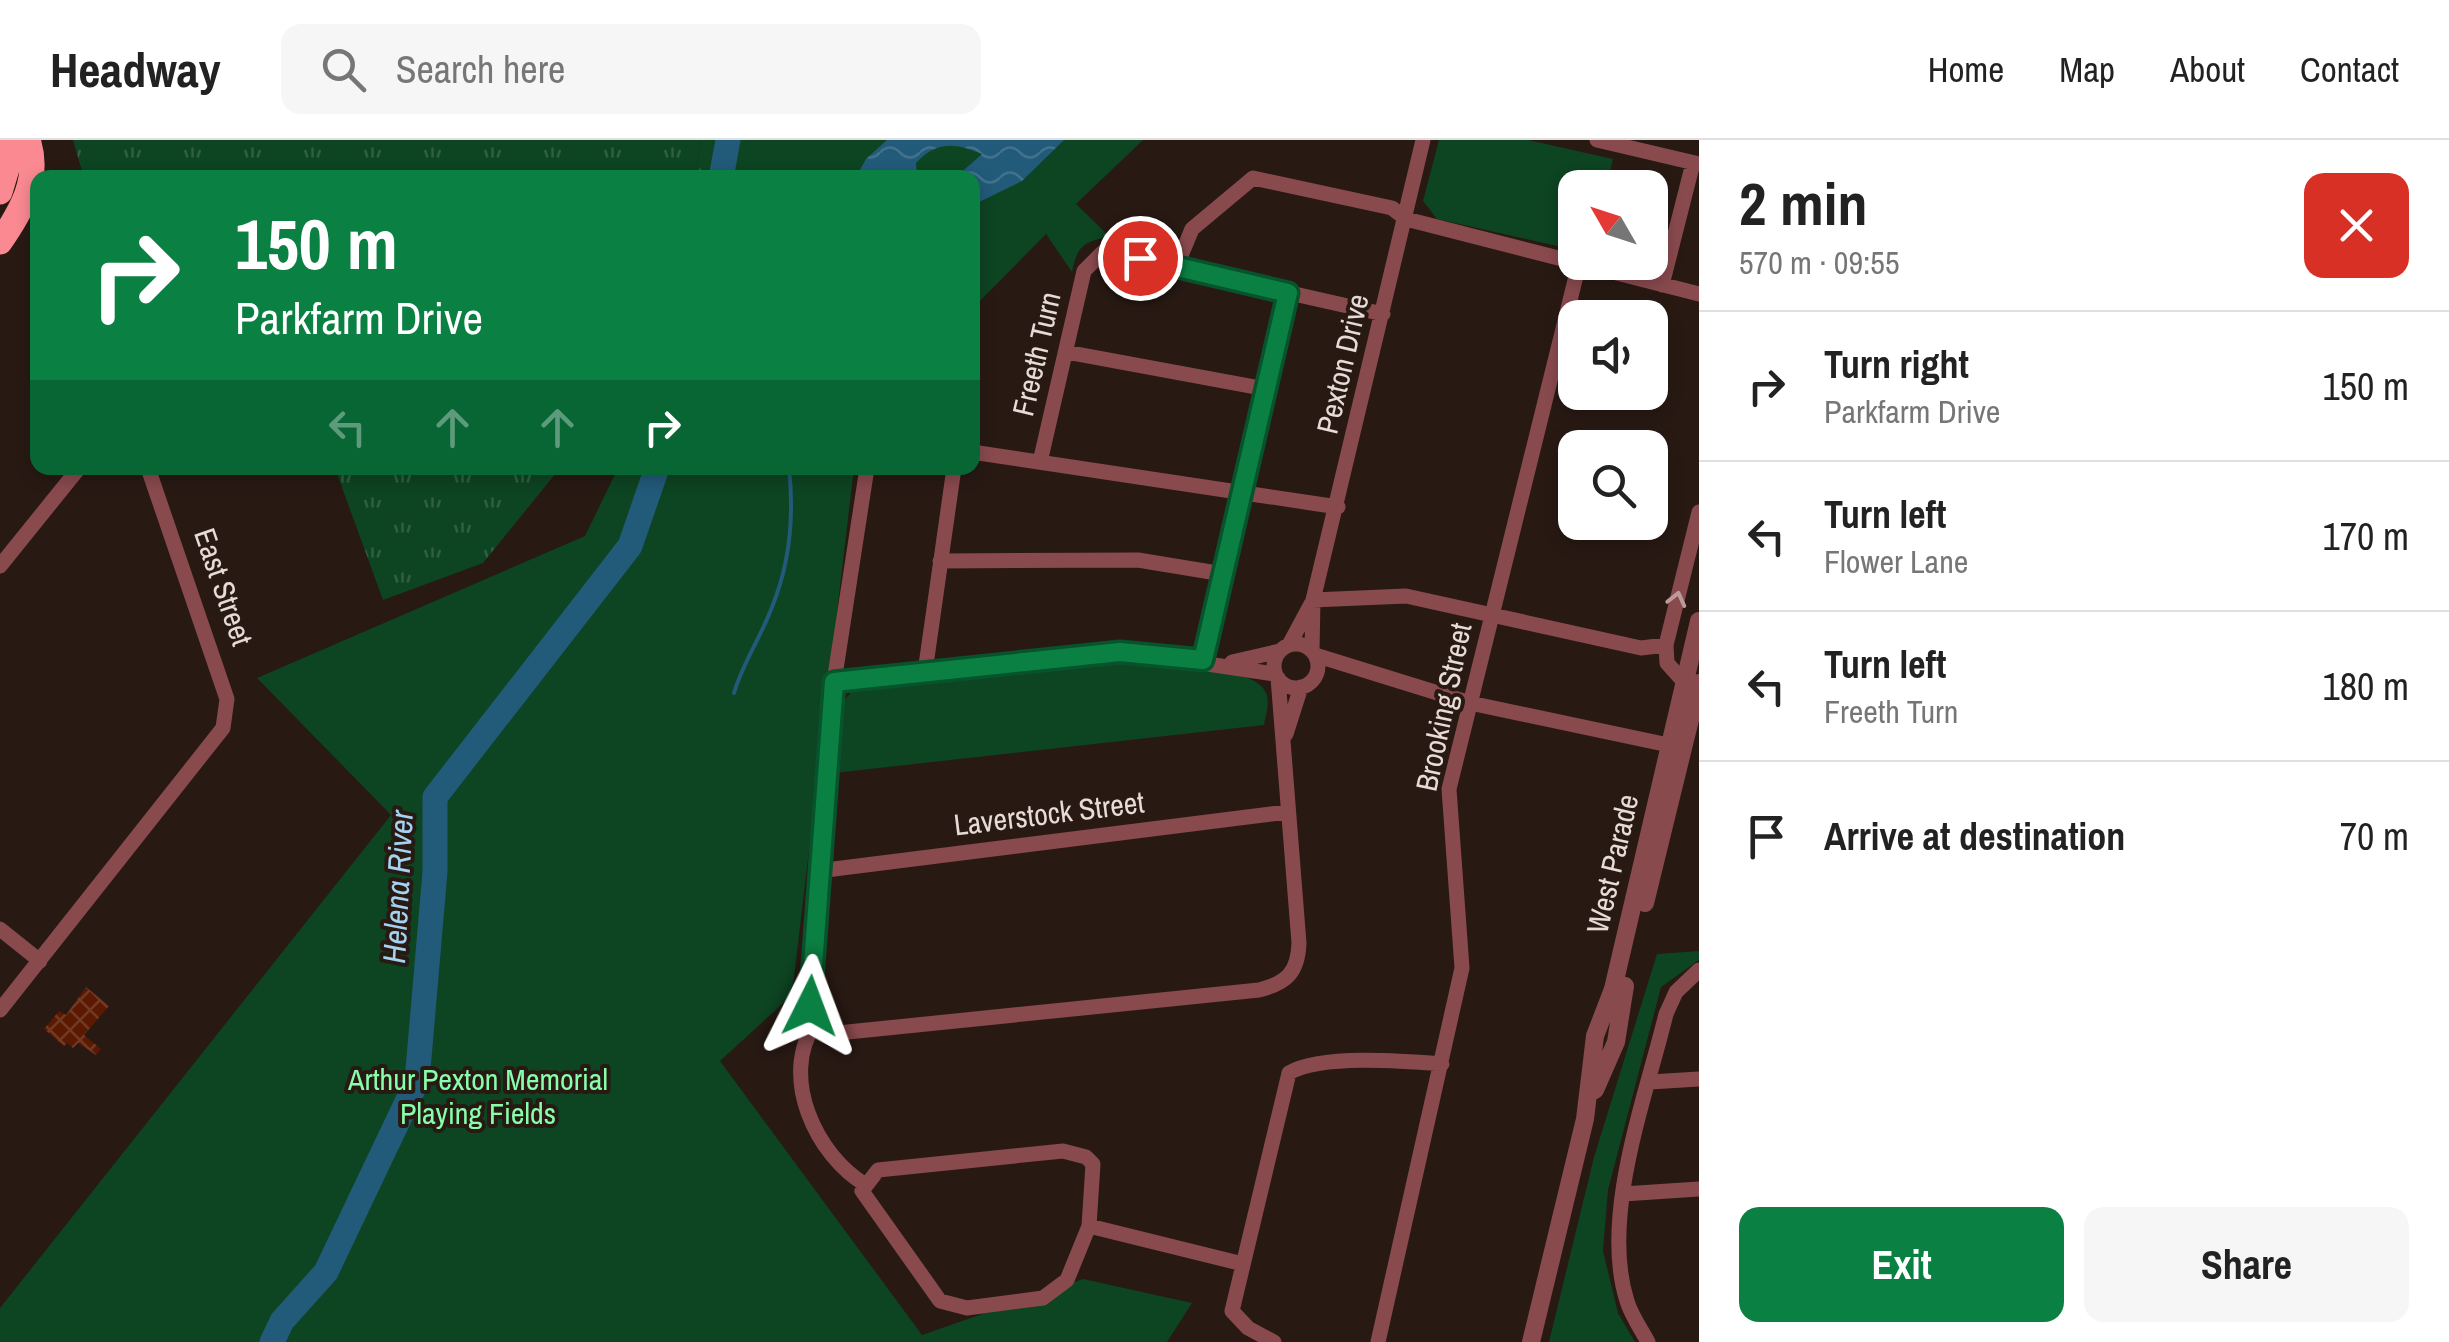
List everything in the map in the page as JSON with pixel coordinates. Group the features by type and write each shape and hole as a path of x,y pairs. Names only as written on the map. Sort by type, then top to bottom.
{"highway":[{"path":"4,183 6,140"},
{"path":"28,140 32,170"},
{"path":"0,242 26,198 30,181"}],"street":[{"name":"Pexton Drive","path":"1277,676 1285,648 1313,600 1423,140"},
{"path":"1597,140 1696,163 1662,285"},
{"path":"1177,265 1192,228 1253,178 1392,208 1406,219 1558,259"},
{"name":"Freeth Turn","path":"1040,462 1084,271 1104,251 1382,314"},
{"name":"Brooking Street","path":"1378,1342 1462,968 1449,788 1574,280"},
{"path":"1642,280 1699,294"},
{"path":"1203,660 1288,293"},
{"path":"1066,352 1266,389"},
{"path":"980,453 1242,490 1338,508"},
{"path":"0,566 73,475"},
{"name":"East Street","path":"40,961 224,728 227,699 150,475"},
{"path":"866,475 834,682 810,1006 816,1024 800,1055 809,1116 824,1148 846,1174 866,1184"},
{"path":"925,672 953,475"},
{"path":"1668,663 1666,646 1699,512"},
{"path":"940,562 1138,560 1223,574"},
{"path":"1313,600 1406,596 1641,648 1666,646"},
{"name":"Pexton Drive","path":"1307,683 1314,653 1313,600"},
{"name":"West Parade","path":"1531,1342 1585,1119 1594,1036 1613,989 1692,682 1699,621"},
{"path":"1223,664 1285,648 1314,653 1470,703 1675,747"},
{"path":"1641,648 1692,682"},
{"path":"834,682 1120,652 1223,664 1277,676 1290,687 1359,670"},
{"path":"816,1024 838,1033 1259,990 1287,980 1298,956 1277,676"},
{"path":"1283,742 1307,683"},
{"name":"Laverstock Street","path":"818,870 1287,812"},
{"path":"0,929 40,961 0,1010"},
{"path":"1648,1342 1627,1301 1618,1248 1623,1194 1676,992 1699,970"},
{"path":"1274,1342 1248,1328 1232,1311 1289,1073 1301,1065 1442,1064"},
{"path":"1650,1082 1699,1080"},
{"path":"1075,1152 1086,1157 1096,1172 1088,1226 1068,1280 1054,1293 967,1308 950,1307 940,1301 865,1200 866,1184 878,1170 1075,1152"},
{"path":"1623,1194 1699,1189"},
{"path":"1088,1226 1242,1264"}],"green space":[{"path":"73,140 701,140 695,170 82,170"},
{"path":"701,140 807,140 847,170 695,170"},
{"path":"752,140 1143,140 1076,204 1110,237 1083,246 1072,272 1046,234 980,301 980,170 746,170"},
{"path":"1439,140 1528,140 1613,159 1610,170 1558,170 1558,246 1437,219 1423,201"},
{"path":"338,475 554,475 483,563 383,600"},
{"name":"Arthur Pexton Memorial Playing Fields","path":"615,475 853,475 792,995 720,1061 922,1335 1083,1279 1192,1303 1167,1342 0,1342 0,1308 391,815 257,678 585,536"},
{"path":"1135,659 1222,670 1254,681 1267,697 1264,725 834,773 839,706 856,687"},
{"path":"1699,951 1699,960 1661,987 1608,1190 1603,1251 1618,1313 1635,1342 1549,1342 1594,1157 1657,954"}],"water":[{"path":"887,140 1064,140 1022,181 980,202 980,170 964,170 982,154 964,148 939,147 916,163 916,170 860,170"}],"building":[{"path":"86,987 109,1006 84,1035 101,1049 96,1055 78,1043 73,1048 67,1043 64,1046 44,1029 59,1011 66,1015"}],"waterway":[{"name":"Helena River","path":"722,170 728,140"},
{"name":"Helena River","path":"272,1342 282,1321 326,1272 417,1081 435,872 435,797 630,546 655,475"},
{"path":"734,693 768,618 783,573 791,521 789,475"}],"route":[{"path":"810,1006 834,682 1120,652 1203,660 1288,293 1140,258"}]}
